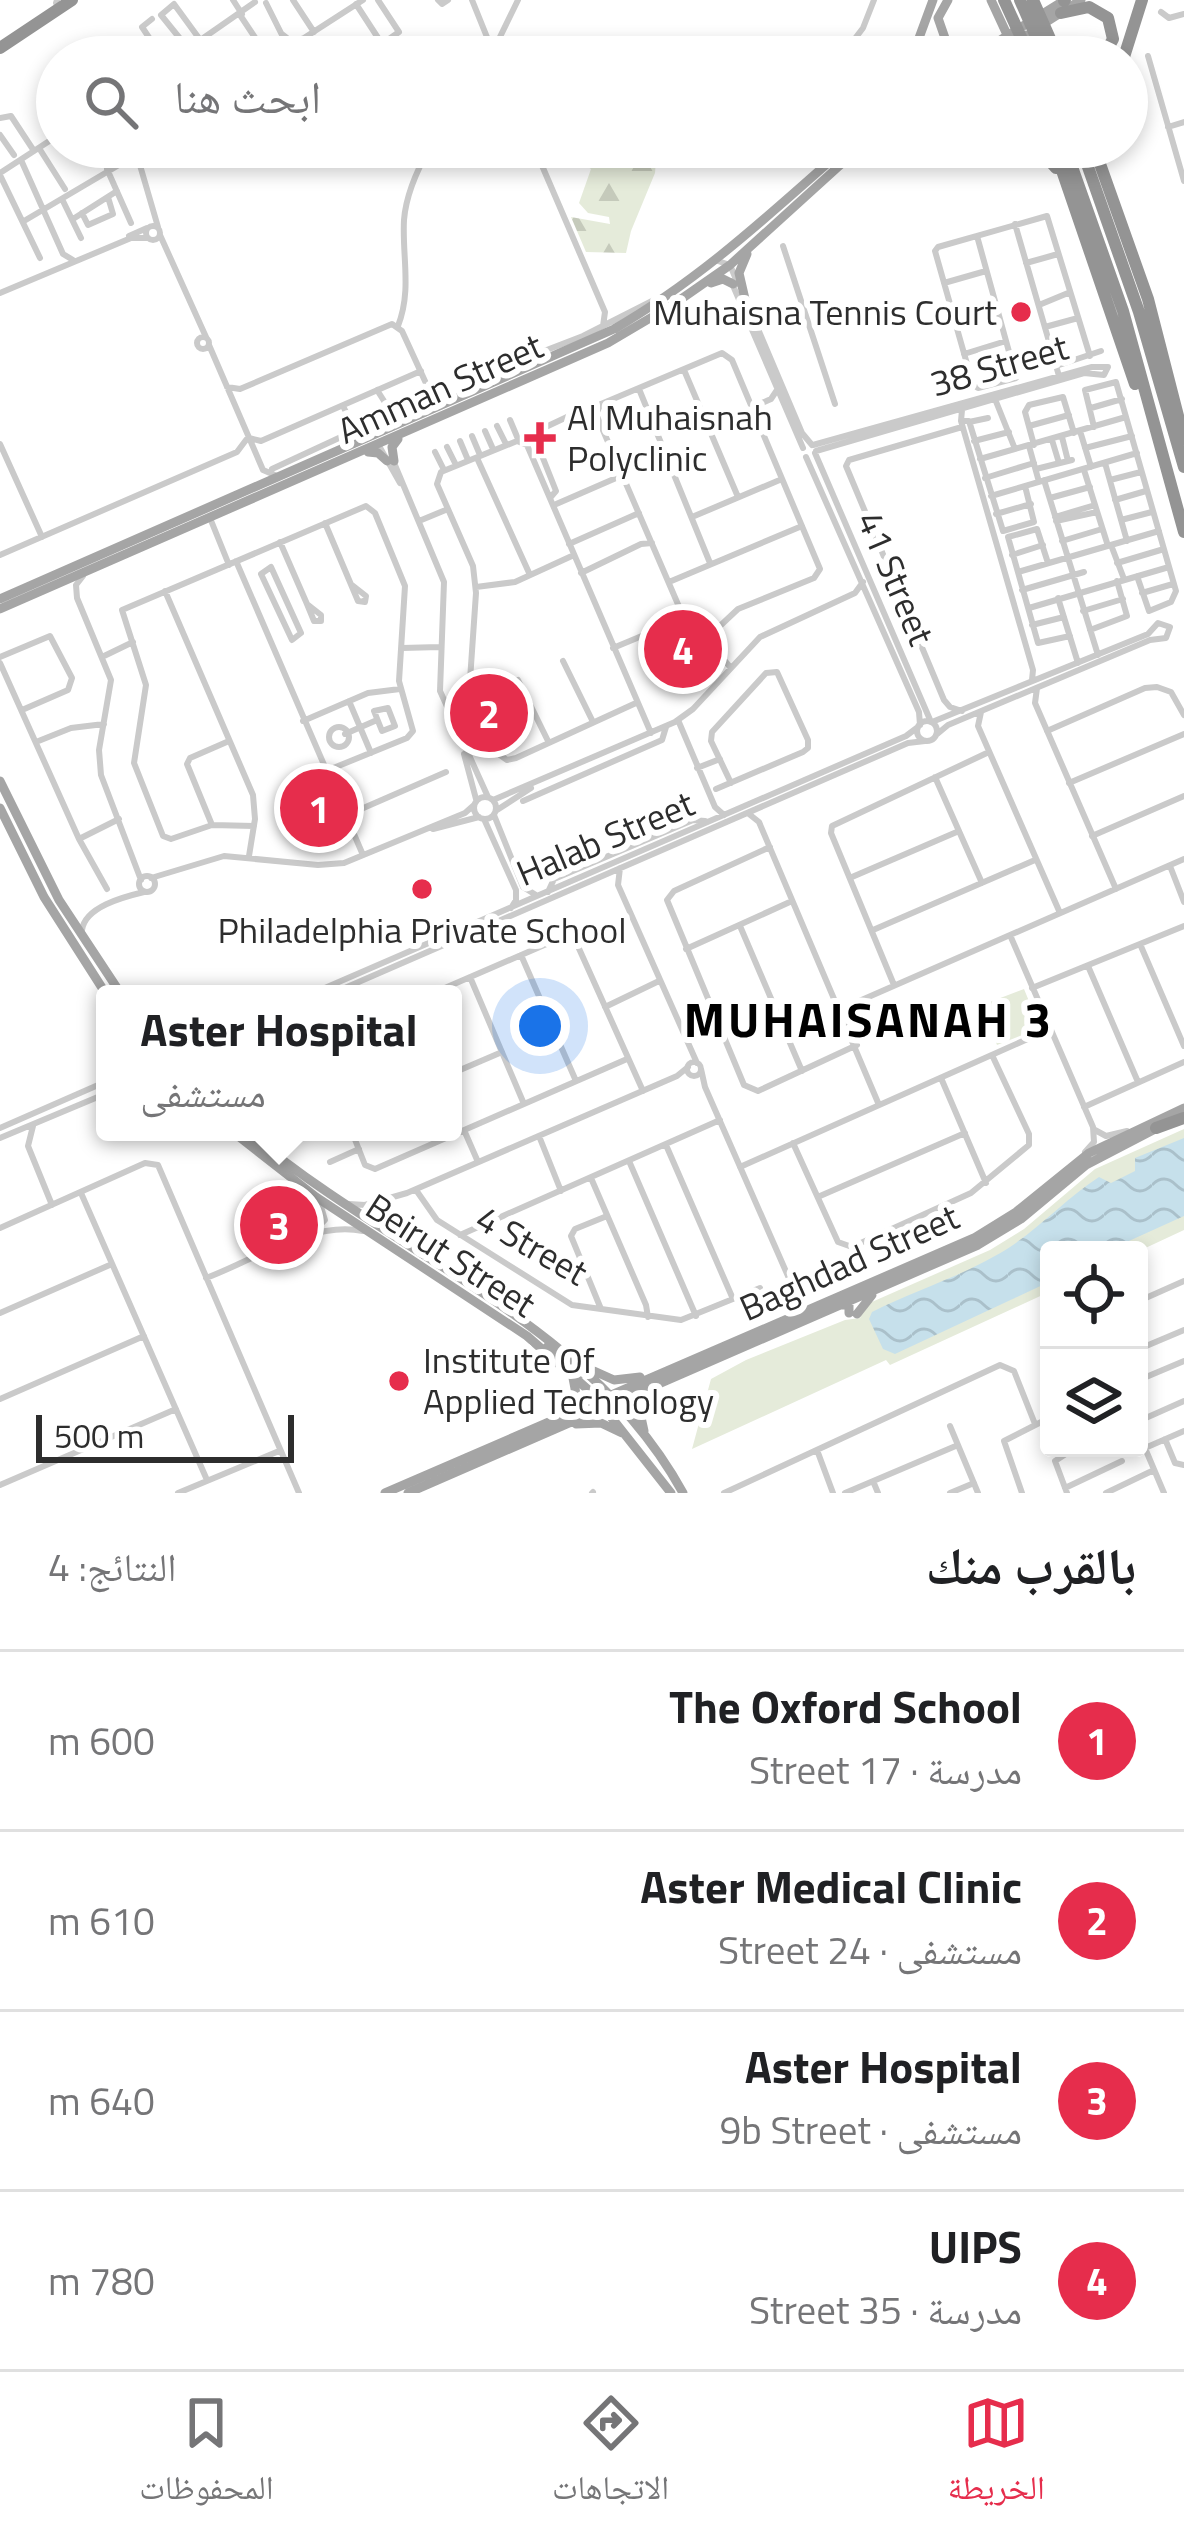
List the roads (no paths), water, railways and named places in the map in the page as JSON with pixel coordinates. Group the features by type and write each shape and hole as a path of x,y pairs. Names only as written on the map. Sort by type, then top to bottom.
{"highway":[{"path":"0,47 72,0"},
{"path":"1004,0 1020,36"},
{"path":"1020,0 1036,36"},
{"path":"1033,0 1049,36"},
{"path":"1131,36 1142,0"},
{"path":"0,47 58,1"},
{"path":"1060,6 1090,7 1108,18 1112,36"},
{"path":"1055,168 1069,194"},
{"path":"1061,168 1136,387 1156,428"},
{"path":"1073,168 1104,253 1184,532"},
{"path":"1088,168 1139,312 1184,467"},
{"path":"1102,168 1123,222"},
{"path":"1109,168 1184,417"},
{"path":"1164,356 1184,439"},
{"path":"1156,1128 1184,1114"}],"main road":[{"path":"920,36 933,0"},
{"path":"945,36 938,24 948,0"},
{"path":"988,0 1002,22 1002,36"},
{"path":"1022,36 1060,6 1081,0"},
{"name":"Amman Street","path":"420,416 598,348 691,293 824,168"},
{"name":"Amman Street","path":"0,604 33,595 346,458 420,416 614,329 750,248 837,168"},
{"path":"745,299 739,270 750,248"},
{"path":"691,293 718,279 733,284"},
{"path":"382,439 529,368"},
{"path":"346,458 373,452 390,461 395,442 420,416"},
{"name":"Amman Street","path":"0,604 16,592 382,439"},
{"path":"6,790 62,906 114,985"},
{"path":"0,808 44,897 100,985"},
{"path":"35,856 36,842"},
{"name":"Baghdad Street","path":"408,1493 570,1423 662,1373 988,1230 1079,1159 1130,1131 1184,1114"},
{"name":"Baghdad Street","path":"385,1493 502,1442 848,1310 877,1289 993,1238 1087,1165 1156,1128"},
{"name":"Beirut Street","path":"246,1141 574,1358 674,1488 683,1493"},
{"name":"Beirut Street","path":"259,1141 366,1232 527,1336 608,1401"},
{"path":"848,1310 877,1289"},
{"path":"527,1336 551,1348 608,1401 674,1488"},
{"path":"574,1358 614,1380 662,1373"},
{"path":"502,1442 572,1404 576,1389 571,1373"},
{"path":"570,1423 605,1424 640,1439 639,1408 656,1386"}],"street":[{"path":"232,0 258,36"},
{"path":"293,0 314,32"},
{"path":"379,0 399,32 393,36"},
{"path":"438,0 442,4 448,0"},
{"path":"472,0 487,36"},
{"path":"500,36 518,0"},
{"path":"857,36 874,0"},
{"path":"216,36 262,3 283,36"},
{"path":"307,36 356,3 376,36"},
{"path":"178,36 161,13 176,4 197,36"},
{"path":"1161,12 1169,18 1184,14"},
{"path":"148,36 142,27 152,19"},
{"path":"485,33 508,19"},
{"path":"1148,56 1184,181"},
{"path":"0,118 10,115 36,150 0,174 40,258"},
{"path":"1168,127 1184,122"},
{"path":"0,134 25,170 63,254 73,260"},
{"path":"49,168 65,189"},
{"path":"24,221 108,168"},
{"path":"110,168 130,224"},
{"path":"138,168 152,214 152,233 167,254 248,439"},
{"path":"226,387 240,389 396,325 403,311 407,274 406,208 419,168"},
{"path":"543,168 605,312 602,326"},
{"path":"73,219 117,191"},
{"path":"82,213 88,225 113,214 108,197"},
{"path":"57,202 82,238"},
{"path":"1016,378 977,388 937,248 1047,216 1090,356"},
{"path":"1015,224 1056,366 1060,396 1085,446 1090,487 1121,580 1126,617 1090,630"},
{"path":"10,289 73,260 152,233"},
{"path":"0,293 152,233"},
{"path":"977,236 1019,388"},
{"path":"783,246 835,404"},
{"path":"56,267 63,254"},
{"path":"1026,263 1059,254"},
{"name":"41 Street","path":"725,262 783,403 811,450 919,712 919,735 925,741"},
{"name":"41 Street","path":"725,262 936,735"},
{"path":"944,283 986,271"},
{"path":"1039,305 1070,291"},
{"path":"477,391 492,371 669,296"},
{"path":"1063,298 1073,301"},
{"path":"954,319 996,307"},
{"path":"605,312 618,318"},
{"path":"1045,328 1078,318"},
{"path":"377,390 393,416 420,416 430,404 421,371 396,325"},
{"path":"964,354 1006,341"},
{"path":"204,342 253,453 260,479 247,493"},
{"path":"1010,357 1050,346"},
{"path":"1056,366 1100,351"},
{"path":"551,502 556,491 532,433 584,410 596,410 712,357 723,357 734,366 818,574 738,608 706,641"},
{"name":"38 Street","path":"811,450 1100,369"},
{"path":"684,370 738,497"},
{"path":"248,439 261,441 421,371"},
{"name":"38 Street","path":"811,450 1057,381"},
{"path":"1094,427 1087,389 1115,382 1174,584 1171,602 1151,610 1136,576"},
{"path":"232,400 240,389"},
{"path":"751,408 771,399 777,389"},
{"path":"638,390 711,562"},
{"path":"430,392 453,401"},
{"path":"1060,396 1027,406 1029,426 1035,466 1050,498 1098,655"},
{"path":"771,399 783,403"},
{"path":"1089,409 1122,399"},
{"path":"999,400 1015,448"},
{"path":"601,425 600,410 608,402"},
{"path":"272,469 353,428 343,406"},
{"path":"963,408 1033,670 1035,703 1115,889"},
{"path":"596,410 685,618 732,667"},
{"path":"952,412 974,441 1003,531 1032,524 1035,519 1025,486"},
{"path":"1029,426 1069,415"},
{"path":"980,459 1127,417"},
{"path":"988,418 849,460 845,466 944,700 978,727 1058,914"},
{"path":"510,420 519,441 527,445 650,734"},
{"path":"497,426 507,445"},
{"path":"485,431 494,451"},
{"path":"974,441 1009,431"},
{"path":"472,436 476,458"},
{"path":"1085,446 1132,436"},
{"path":"1061,437 1066,461"},
{"path":"0,555 237,452 248,439"},
{"path":"382,439 443,582 440,691 490,798 523,886 544,894"},
{"path":"1052,440 1066,461"},
{"path":"253,453 261,441"},
{"path":"460,441 485,475 529,576"},
{"path":"519,441 450,469 440,481 476,585 470,680 500,755 507,760 618,712 638,708"},
{"path":"0,444 40,537"},
{"path":"507,445 519,444 530,452"},
{"path":"447,447 450,469"},
{"path":"237,452 253,453"},
{"path":"436,452 450,469"},
{"path":"253,453 268,475 292,473"},
{"path":"990,496 1137,453"},
{"path":"985,478 1066,461"},
{"path":"1104,463 1127,541"},
{"path":"1110,480 1142,472"},
{"path":"551,502 622,475"},
{"path":"692,517 782,479"},
{"path":"1050,498 1090,487"},
{"path":"1115,500 1148,490"},
{"path":"996,514 1030,504"},
{"path":"419,520 448,508"},
{"path":"1056,519 1096,508"},
{"path":"254,826 212,825 178,836 168,836 160,827 134,763 146,685 124,614 134,604 325,523 356,510 369,511 377,519 405,586 400,689 410,732 400,741 326,773"},
{"path":"1121,520 1154,512"},
{"path":"569,544 639,513"},
{"path":"209,517 250,595 362,856"},
{"path":"325,523 352,585"},
{"path":"668,581 801,525"},
{"path":"1048,563 1040,532 1033,529 1009,536 1040,644 1070,636"},
{"path":"1062,541 1102,529"},
{"path":"1017,572 1159,531"},
{"path":"280,542 308,604"},
{"path":"581,573 652,543"},
{"path":"1012,555 1043,545"},
{"path":"1116,566 1164,549"},
{"path":"476,585 529,576 574,556"},
{"path":"92,956 82,931 85,917 144,892 147,881 117,822 100,770 111,685 76,598 80,578 106,563"},
{"path":"272,567 300,637 290,640 267,589 261,572 272,567"},
{"path":"1028,608 1169,567"},
{"path":"1022,590 1088,572 1096,586"},
{"path":"62,906 83,912 212,857 324,865 362,856 465,813 475,803 666,727 774,629 855,592 863,582"},
{"path":"1142,593 1174,584"},
{"path":"33,595 60,588 76,598"},
{"path":"250,595 267,589"},
{"path":"164,591 253,796 250,858"},
{"path":"855,592 869,596"},
{"path":"1058,598 1078,663"},
{"path":"1083,611 1123,599"},
{"path":"274,605 287,600"},
{"path":"1032,625 1064,616"},
{"path":"614,648 685,618"},
{"path":"932,722 965,715 981,711 1021,694 1033,685 1043,677 1148,634 1158,623 1170,627 1166,638 1033,685 965,715 936,735"},
{"path":"265,632 283,625"},
{"path":"22,710 71,686 52,637 12,650 1,663 36,742 80,839 107,889"},
{"path":"101,656 133,642"},
{"path":"401,646 440,649"},
{"path":"563,661 594,724"},
{"path":"1033,670 1043,677"},
{"path":"716,789 730,783 808,748 778,673 767,672 713,730 712,741 730,783"},
{"path":"518,680 549,743"},
{"path":"1046,729 1145,688 1168,690 1184,715"},
{"path":"303,721 373,692 400,689"},
{"path":"1021,694 1035,703"},
{"path":"349,701 371,753"},
{"path":"978,727 981,711"},
{"path":"345,734 377,720"},
{"path":"676,721 715,807 724,815"},
{"name":"Halab Street","path":"332,985 544,894 554,879 693,820 711,821 932,722"},
{"path":"36,742 71,728 104,726"},
{"path":"523,801 662,740 666,727"},
{"path":"1070,783 1184,734"},
{"name":"Halab Street","path":"352,985 908,743 936,735"},
{"path":"460,739 475,803 516,890 510,909"},
{"path":"212,825 188,762 229,742"},
{"path":"896,984 831,833 833,824 990,754"},
{"path":"697,768 720,759"},
{"path":"567,769 571,778"},
{"path":"344,815 446,772"},
{"path":"401,839 495,813 550,777"},
{"path":"935,777 982,883"},
{"path":"1092,836 1184,796"},
{"path":"759,822 763,806"},
{"path":"711,821 715,807"},
{"path":"746,814 759,822 880,1104"},
{"path":"80,839 117,822"},
{"path":"850,878 959,831"},
{"path":"771,848 667,898 744,1085 758,1091 857,1047"},
{"path":"840,1007 1184,859"},
{"path":"873,929 1036,860"},
{"path":"1168,866 1184,902"},
{"path":"620,868 618,885 688,1047 693,1069 794,1292 806,1303 826,1302"},
{"path":"603,876 618,885"},
{"path":"686,949 794,902"},
{"path":"1032,990 1184,924"},
{"path":"452,985 589,926"},
{"path":"740,926 803,1072"},
{"path":"572,933 641,1091"},
{"path":"1008,935 1093,1127 1093,1145 1079,1159"},
{"path":"1140,944 1184,1046"},
{"path":"521,955 576,1081"},
{"path":"1088,966 1138,1082"},
{"path":"470,977 524,1103"},
{"path":"605,1007 660,982"},
{"path":"740,1166 1050,1030"},
{"path":"462,1068 502,1052"},
{"path":"794,1142 844,1247 964,1197 986,1183 1030,1139 993,1055"},
{"path":"478,1162 464,1130 627,1059"},
{"path":"1083,1105 1184,1062"},
{"path":"402,1244 383,1227 379,1217 383,1207 693,1069"},
{"path":"941,1078 986,1183"},
{"path":"1,1133 96,1086"},
{"path":"1,1133 96,1098"},
{"path":"464,1237 472,1229 720,1122"},
{"path":"17,1138 36,1123"},
{"path":"1093,1127 1106,1136 1130,1131"},
{"path":"29,1132 28,1146 52,1205"},
{"path":"1,1133 28,1146"},
{"path":"819,1196 965,1133"},
{"path":"537,1136 561,1191"},
{"path":"356,1141 363,1159 370,1166 380,1166 438,1141"},
{"path":"666,1145 732,1300"},
{"path":"330,1162 359,1149"},
{"path":"628,1162 694,1316"},
{"path":"0,1228 146,1166 161,1175 299,1493"},
{"path":"591,1178 646,1316"},
{"path":"321,1195 358,1206 414,1190"},
{"name":"4 Street","path":"414,1190 434,1218 565,1302 677,1321 760,1288"},
{"path":"81,1193 206,1480"},
{"path":"306,1237 325,1220 321,1195"},
{"path":"599,1309 572,1234 608,1216"},
{"path":"207,1280 306,1237 340,1228 366,1232"},
{"path":"0,1313 112,1264"},
{"path":"1148,1297 1184,1281"},
{"path":"762,1330 793,1312 794,1292"},
{"path":"1148,1345 1184,1330"},
{"path":"0,1399 144,1336"},
{"path":"1148,1376 1184,1360"},
{"path":"730,1492 1002,1365 1013,1368 1037,1423"},
{"path":"1148,1417 1184,1401"},
{"path":"0,1485 176,1409"},
{"path":"1022,1493 1004,1448 1005,1438 1040,1422"},
{"path":"950,1426 978,1493"},
{"path":"266,1454 272,1430"},
{"path":"1148,1447 1184,1431"},
{"path":"1165,1439 1172,1459 1184,1465"},
{"path":"846,1493 956,1442"},
{"path":"814,1451 833,1493"},
{"path":"178,1493 266,1454 281,1452"},
{"path":"266,1454 287,1464"},
{"path":"1148,1455 1164,1493"},
{"path":"1059,1457 1056,1459 1066,1491 1122,1461"},
{"path":"1106,1493 1155,1472"},
{"path":"873,1481 878,1493"},
{"path":"950,1493 974,1483"}],"water":[{"path":"1184,1138 1184,1216 1129,1241 1040,1241 1040,1286 895,1354 883,1349 869,1319 872,1312 993,1257 1099,1177 1111,1183 1135,1171 1135,1158"}],"place":[{"name":"Muhaisna Tennis Court","path":"1021,312"},
{"name":"Al Muhaisnah Polyclinic","path":"540,438"},
{"name":"UIPS","path":"683,649"},
{"name":"Aster Medical Clinic","path":"489,713"},
{"name":"The Oxford School","path":"319,808"},
{"name":"Philadelphia Private School","path":"422,889"},
{"name":"Aster Hospital","path":"279,1225"},
{"name":"Institute Of Applied Technology","path":"399,1381"}],"district":[{"name":"MUHAISANAH 3","path":"869,1020"}]}
